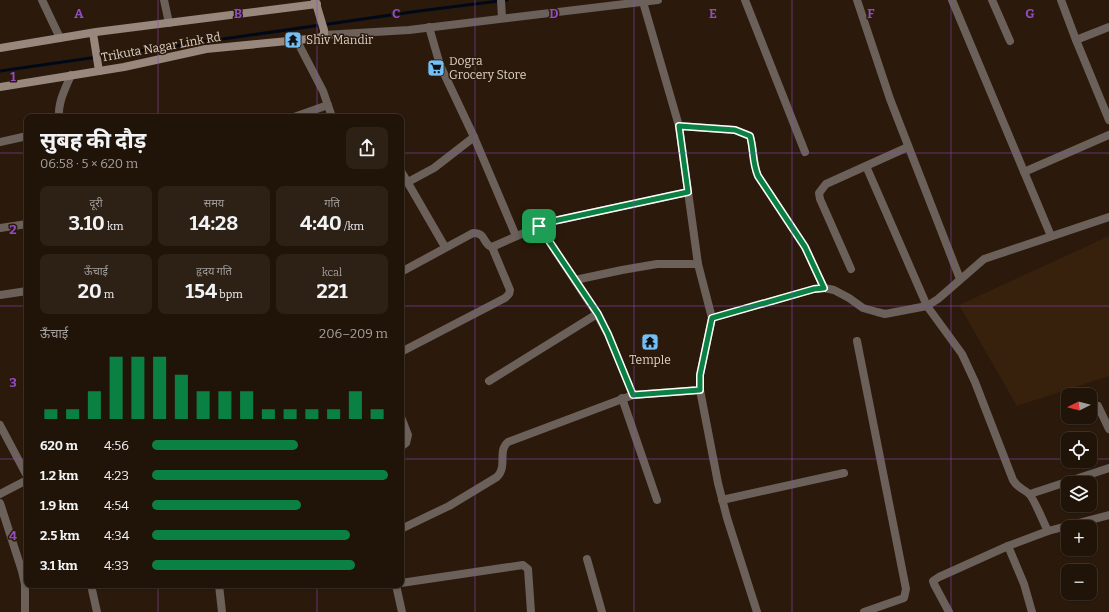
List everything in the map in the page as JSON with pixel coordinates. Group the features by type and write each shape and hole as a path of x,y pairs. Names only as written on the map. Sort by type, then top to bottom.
{"main road":[{"path":"0,48 93,33 318,5 324,33"},
{"path":"93,33 99,71"},
{"name":"Trikuta Nagar Link Rd","path":"0,87 124,67 206,49 319,38 324,33"}],"street":[{"path":"42,0 60,38"},
{"path":"164,0 169,23"},
{"path":"324,33 429,27 658,0"},
{"path":"745,0 805,152"},
{"path":"857,0 890,99 960,279"},
{"path":"952,0 1052,236"},
{"path":"992,0 1010,41"},
{"path":"1061,0 1109,120"},
{"path":"643,2 679,126 698,264 712,318 700,375 700,390 722,500 757,612"},
{"path":"501,3 502,18"},
{"path":"429,27 440,65 474,136 516,236"},
{"path":"1076,40 1109,27"},
{"path":"297,41 323,91 331,114"},
{"path":"59,114 58,108 60,100 71,76"},
{"path":"302,114 328,105"},
{"path":"679,126 735,130 750,136 752,142 754,167 758,176 805,247 824,288"},
{"path":"1024,172 1109,135"},
{"path":"408,182 434,168 474,136"},
{"path":"0,142 24,137"},
{"path":"851,269 820,199 819,193 826,184 908,147"},
{"path":"866,166 926,306 962,354 975,382 1013,480 1016,485 1030,494 1048,531"},
{"path":"404,176 445,247"},
{"path":"492,247 549,222 688,192"},
{"path":"712,318 814,289 824,288 834,290 863,308 886,314 926,306 938,299 984,259 1109,217"},
{"path":"0,228 24,224"},
{"path":"539,226 598,314 608,334 633,395"},
{"path":"404,269 473,233 479,233 489,246 492,247 510,290 505,298 404,350"},
{"path":"575,280 657,264 698,264"},
{"path":"0,295 24,291"},
{"path":"488,381 598,314"},
{"path":"857,342 906,589 904,598 864,612"},
{"path":"404,528 449,506 497,477 501,473 504,447 508,442 633,395 700,390"},
{"path":"622,398 657,500"},
{"path":"1098,406 1109,429"},
{"path":"404,425 408,435 406,443 404,445"},
{"path":"0,426 24,470"},
{"path":"1030,494 1109,468"},
{"path":"722,500 844,473"},
{"path":"0,494 24,482"},
{"path":"0,503 24,580"},
{"path":"949,612 935,588 933,581 1008,546 1048,531 1109,516"},
{"path":"1008,546 1024,584 1032,612"},
{"path":"587,559 602,612"},
{"path":"404,583 523,565 528,569 531,612"},
{"path":"25,588 25,612"},
{"path":"92,588 97,612"},
{"path":"219,588 222,612"},
{"path":"397,588 402,612"}],"shaded area":[{"path":"1109,236 1109,376 1072,388 1061,388 1061,392 1017,406 959,305"}],"waterway":[{"path":"0,71 419,11 507,0"}],"place":[{"name":"Shiv Mandir","path":"293,40"},
{"name":"Dogra Grocery Store","path":"436,68"},
{"name":"Temple","path":"650,342"}],"route":[{"path":"679,126 735,130 750,136 752,142 754,167 758,176 805,247 824,288 814,289 712,318 700,375 700,390 633,395 608,334 598,314 539,226 549,222 688,192 679,126"}]}
